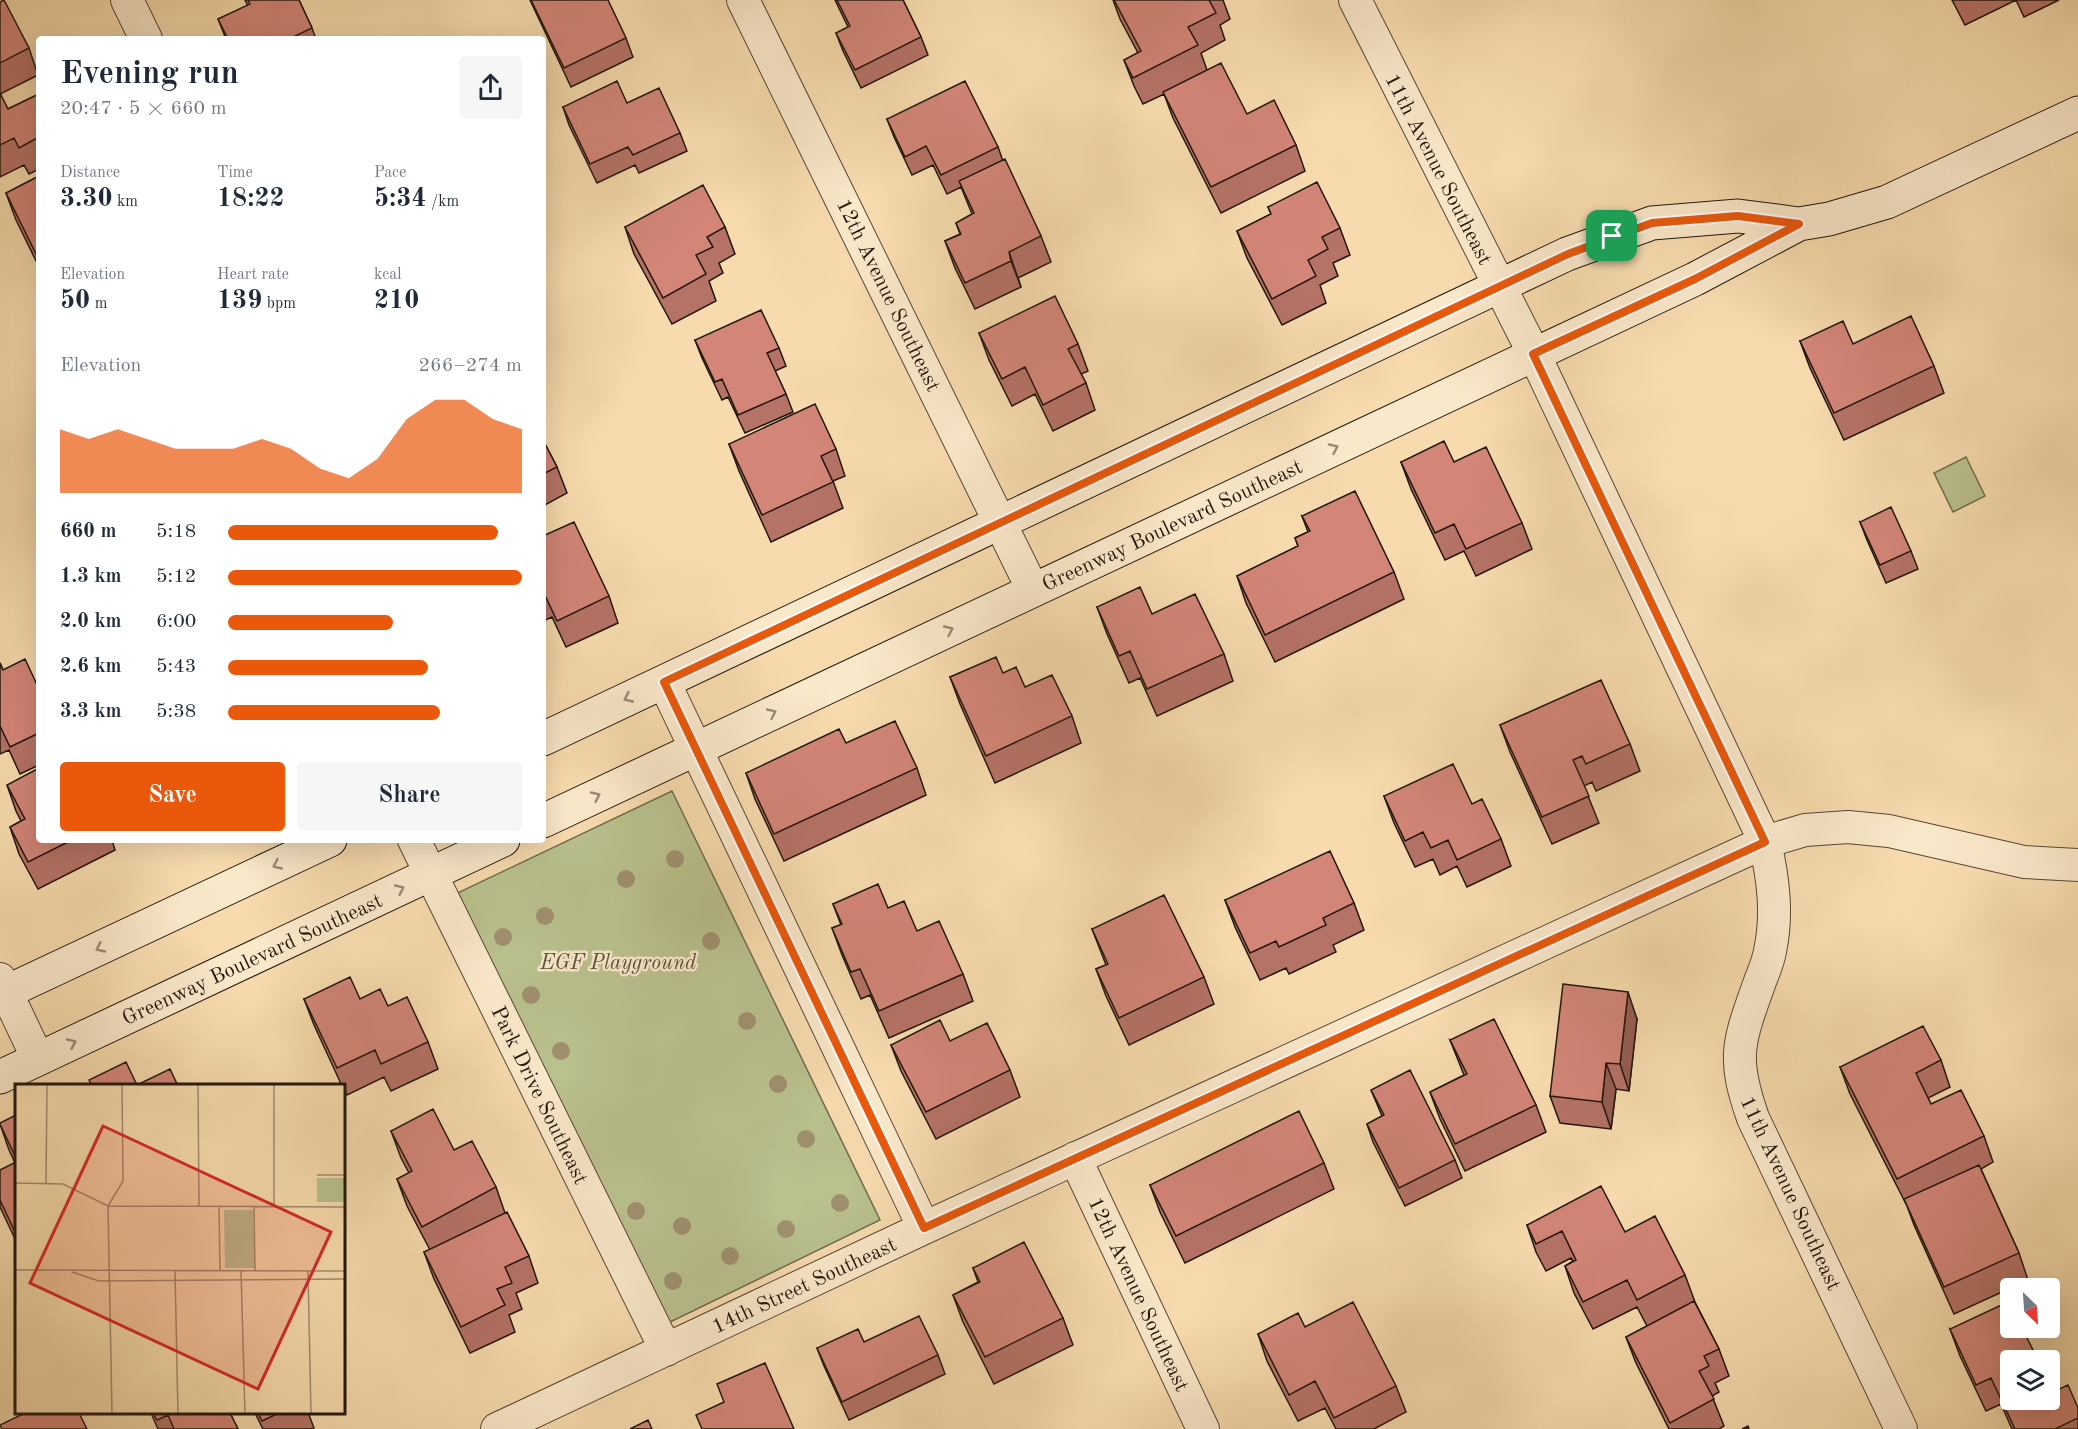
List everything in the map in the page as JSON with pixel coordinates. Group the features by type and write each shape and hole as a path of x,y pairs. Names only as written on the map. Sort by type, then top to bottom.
{"street":[{"path":"127,0 145,36"},
{"name":"12th Avenue Southeast","path":"743,0 1033,590"},
{"name":"11th Avenue Southeast","path":"1355,0 1533,354 1765,842 1773,880 1774,913 1770,952 1742,1033 1739,1060 1742,1086 1753,1118 1901,1429"},
{"name":"Greenway Boulevard Southeast","path":"546,738 1568,254 1652,223 1738,216 1799,224 1829,219 1887,202 2078,113"},
{"name":"Greenway Boulevard Southeast","path":"546,820 1705,274 1799,224"},
{"path":"664,682 924,1228"},
{"name":"14th Street Southeast","path":"511,1426 924,1228 1765,842 1804,830 1848,827 1889,831 2024,862 2078,865"},
{"path":"38,1059 2,989 323,843"},
{"name":"Park Drive Southeast","path":"416,843 666,1350"},
{"name":"Greenway Boulevard Southeast","path":"0,1077 497,843"},
{"name":"12th Avenue Southeast","path":"1075,1158 1203,1429"}],"green space":[{"path":"1966,457 1985,496 1953,512 1934,473"},
{"name":"EGF Playground","path":"672,791 880,1220 662,1326 447,898"}],"building":[{"path":"4,0 29,48 0,63 0,2"},
{"path":"248,0 299,0 312,28 295,36 226,36 218,19 250,4"},
{"path":"531,0 608,0 626,38 564,68"},
{"path":"837,0 903,0 921,37 855,70 836,33 850,26"},
{"path":"1114,0 1209,0 1216,13 1188,27 1198,45 1133,78 1124,60 1141,51"},
{"path":"1221,63 1247,114 1274,100 1296,145 1211,187 1163,92"},
{"path":"617,81 627,103 659,88 680,133 633,155 628,147 590,164 563,107"},
{"path":"965,81 998,147 941,175 926,146 905,157 887,119"},
{"path":"0,93 8,109 36,95 36,139 19,148 14,138 0,145"},
{"path":"1005,159 1041,236 1009,252 1011,261 965,283 945,241 961,234 956,223 974,213 959,181"},
{"path":"36,178 36,254 6,193"},
{"path":"1317,182 1340,228 1322,237 1328,249 1308,260 1316,276 1272,299 1237,231 1271,214 1268,207"},
{"path":"703,185 725,227 707,237 713,247 696,255 706,274 663,298 625,227"},
{"path":"1055,296 1078,344 1068,349 1086,383 1043,405 1025,367 1002,379 979,333"},
{"path":"761,310 779,348 767,353 786,394 738,415 722,379 715,382 695,340"},
{"path":"1911,316 1934,366 1834,413 1800,341 1843,321 1853,344"},
{"path":"815,404 836,449 821,456 833,482 762,515 729,444"},
{"path":"1444,441 1454,462 1486,447 1522,523 1466,549 1454,524 1435,533 1401,462"},
{"path":"546,446 557,467 546,472"},
{"path":"1355,491 1394,572 1265,635 1237,576 1298,546 1295,538 1310,531 1302,516"},
{"path":"1891,507 1911,551 1880,565 1860,522"},
{"path":"574,522 609,596 557,621 546,597 546,535"},
{"path":"1140,587 1152,614 1195,594 1224,654 1147,689 1130,651 1119,656 1097,607"},
{"path":"996,657 1003,673 1016,667 1025,687 1052,675 1072,716 986,756 950,677"},
{"path":"25,659 36,683 36,734 10,747 0,726 0,663 3,670"},
{"path":"1601,680 1630,744 1586,764 1582,756 1573,760 1589,796 1542,817 1500,725"},
{"path":"895,721 917,768 774,834 746,773 839,729 846,743"},
{"path":"1453,764 1472,804 1482,799 1501,839 1457,860 1448,840 1431,848 1423,832 1405,841 1384,796"},
{"path":"36,770 36,843 66,843 28,862 10,827 25,819 7,785"},
{"path":"1330,851 1354,903 1323,918 1326,925 1279,947 1276,941 1250,953 1225,900"},
{"path":"878,884 888,908 904,901 917,931 939,921 963,974 879,1011 860,969 851,972 832,928 842,924 833,904"},
{"path":"1164,895 1204,977 1119,1018 1096,969 1108,964 1092,929"},
{"path":"350,977 360,999 380,989 388,1006 407,997 428,1042 381,1064 375,1050 337,1068 304,999"},
{"path":"1563,984 1628,992 1620,1064 1606,1063 1602,1102 1550,1096"},
{"path":"1494,1019 1536,1105 1455,1144 1430,1092 1467,1074 1450,1040"},
{"path":"940,1020 950,1041 987,1023 1010,1070 926,1112 891,1045"},
{"path":"1923,1026 1941,1060 1916,1073 1931,1104 1961,1090 1984,1136 1897,1179 1840,1067"},
{"path":"126,1062 137,1084 91,1084 89,1080"},
{"path":"170,1069 177,1084 139,1084"},
{"path":"1410,1070 1455,1160 1399,1188 1367,1124 1384,1115 1371,1090"},
{"path":"433,1109 454,1150 472,1141 496,1187 422,1227 397,1179 412,1171 391,1131"},
{"path":"1299,1111 1324,1163 1176,1236 1150,1185"},
{"path":"15,1116 15,1156 0,1123"},
{"path":"15,1162 15,1232 0,1200 0,1170"},
{"path":"1979,1165 2019,1253 1944,1287 1904,1199"},
{"path":"1601,1186 1625,1232 1655,1216 1685,1275 1637,1300 1627,1280 1583,1302 1565,1266 1576,1260 1562,1231 1536,1244 1527,1225"},
{"path":"507,1212 529,1256 505,1267 512,1283 497,1289 505,1305 461,1327 424,1252"},
{"path":"1024,1242 1063,1318 985,1357 953,1295 980,1282 973,1268"},
{"path":"1694,1301 1719,1349 1704,1356 1709,1366 1699,1371 1714,1399 1670,1423 1626,1337"},
{"path":"1353,1302 1396,1386 1334,1418 1315,1381 1289,1395 1258,1334 1298,1313 1305,1327"},
{"path":"2000,1306 2000,1338 2027,1338 2033,1350 2000,1350 2000,1397 1991,1378 1976,1385 1950,1329"},
{"path":"919,1316 938,1355 842,1402 817,1348 858,1329 864,1342"},
{"path":"765,1363 794,1429 702,1429 696,1415 724,1402 717,1384"},
{"path":"2068,1385 2078,1408 2078,1418 2055,1429 2015,1429 2006,1410 2060,1410 2060,1389"},
{"path":"23,1414 80,1414 87,1429 2,1429 0,1425"},
{"path":"154,1414 230,1414 238,1429 174,1429 168,1415 157,1420"},
{"path":"258,1414 277,1414 262,1421"},
{"path":"648,1420 652,1429 630,1429"}],"route":[{"path":"1738,216 1799,224 1695,279 1533,354 1765,842 924,1228 664,682 1568,254 1612,236 1652,223 1694,218 1738,216"}]}
